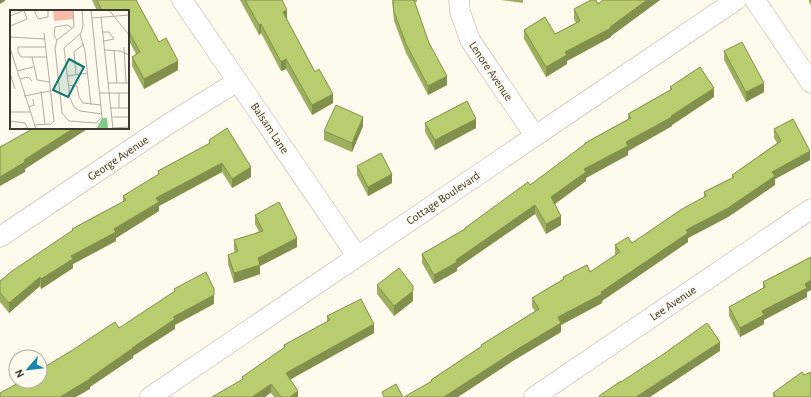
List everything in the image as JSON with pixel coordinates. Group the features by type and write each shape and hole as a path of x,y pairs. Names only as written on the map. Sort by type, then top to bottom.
{"street":[{"name":"Balsam Lane","path":"182,0 358,256"},
{"name":"Lenore Avenue","path":"460,0 460,12 470,40 535,136"},
{"name":"Cottage Boulevard","path":"150,397 736,0"},
{"path":"755,0 811,83"},
{"name":"George Avenue","path":"0,237 167,125 238,81"},
{"name":"Lee Avenue","path":"534,397 811,209"}],"building":[{"path":"97,0 136,0 159,42 166,38 178,61 144,79 132,57 140,52 129,32 129,10 102,10"},
{"path":"245,0 282,0 287,10 283,12 315,72 319,69 333,94 312,105 286,59 281,62 261,24 259,25"},
{"path":"393,0 414,0 429,43 447,76 428,86 406,44 394,12"},
{"path":"591,0 596,0 598,4 603,0 647,0 610,27 611,28 565,52 567,55 546,67 524,30 545,17 555,34 580,21 574,9"},
{"path":"742,42 764,83 746,92 724,51"},
{"path":"700,67 714,88 671,116 672,117 626,142 628,146 584,169 586,172 551,197 561,216 546,224 535,205 456,260 457,262 434,275 422,254 465,229 528,182 530,185 585,143 631,118 628,114 672,89 670,87"},
{"path":"467,101 476,119 435,140 425,123"},
{"path":"336,105 363,117 352,143 324,131"},
{"path":"793,119 810,151 772,172 775,176 728,208 686,230 688,233 601,292 602,294 558,317 561,323 516,350 444,397 404,397 432,381 431,380 482,346 481,345 539,309 532,298 564,279 563,277 587,265 590,272 620,252 615,245 628,237 632,243 682,209 706,196 704,192 734,177 732,175 781,141 774,129"},
{"path":"227,128 251,167 232,179 222,163 156,198 159,202 114,229 116,232 71,256 73,259 41,279 40,277 9,303 0,293 0,281 12,271 73,230 72,229 126,200 123,196 159,174 158,171 210,143 209,140"},
{"path":"32,129 72,129 24,160 25,162 0,177 0,147"},
{"path":"381,153 392,174 368,187 357,166"},
{"path":"279,202 297,238 258,258 260,265 234,273 228,255 238,251 234,240 263,231 255,215"},
{"path":"811,257 811,280 805,284 807,288 762,311 764,315 740,328 729,307 765,287 763,282"},
{"path":"399,268 413,286 413,291 394,306 377,285"},
{"path":"206,272 214,289 214,295 173,317 175,319 90,379 60,397 1,397 0,393 8,389 48,389 48,365 115,322 119,328 175,291 174,289"},
{"path":"361,299 374,324 286,373 298,391 290,397 281,397 271,384 252,397 212,397 243,379 242,377 285,347 284,345 330,320 327,316"},
{"path":"707,323 720,342 636,397 599,396 665,353"},
{"path":"802,372 804,375 811,372 811,397 776,397 773,393"},
{"path":"396,384 403,397 384,397 382,392"}]}
